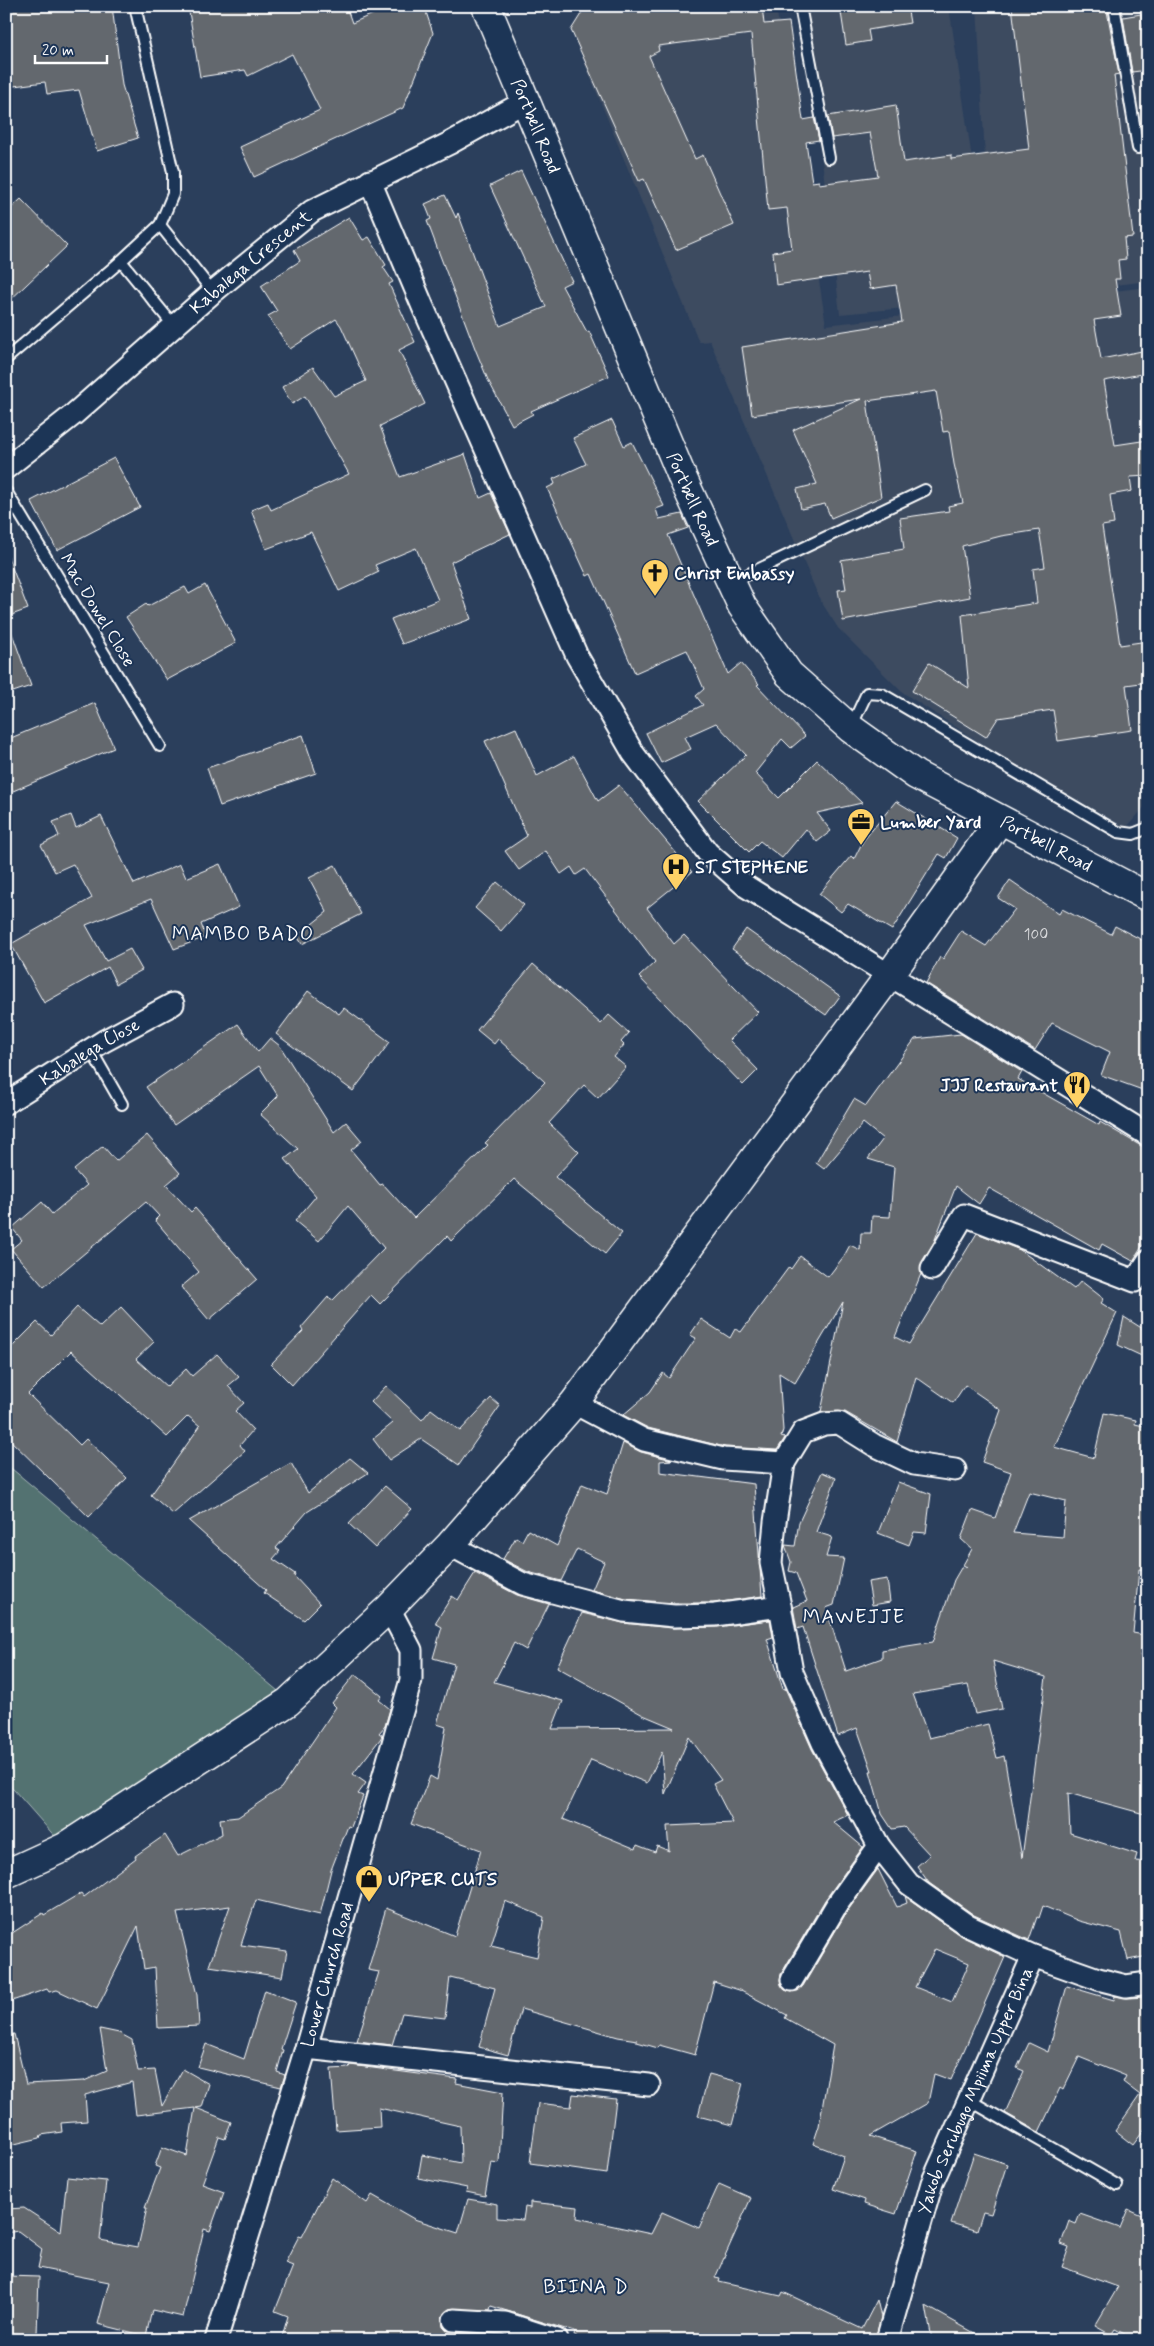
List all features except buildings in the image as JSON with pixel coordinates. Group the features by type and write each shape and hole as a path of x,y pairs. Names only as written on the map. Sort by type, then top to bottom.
{"main road":[{"name":"Portbell Road","path":"486,6 683,479 742,606 789,674 850,728 916,775 1148,897"},
{"path":"6,1874 64,1847 288,1702 389,1608 450,1544 574,1403 889,976 1000,820"}],"street":[{"name":"Kabalega Crescent","path":"6,468 73,415 213,292 312,211 450,143 526,101"},
{"path":"370,181 423,307 578,656 633,753 714,858 747,886 889,976 1148,1135"},
{"name":"Kabalega Close","path":"6,1103 91,1050 173,1004"},
{"path":"932,1269 964,1215 1135,1282 1148,1261"},
{"path":"574,1403 644,1440 723,1459 784,1463"},
{"path":"955,1470 914,1464 874,1445 839,1423 824,1424 804,1432 784,1463 771,1563 792,1672 823,1742 879,1846 909,1884 968,1926 1033,1956"},
{"path":"450,1544 523,1584 624,1611 674,1616 715,1615 780,1606"},
{"name":"Lower Church Road","path":"216,2340 306,2048 411,1680 411,1650 389,1608"},
{"path":"792,1980 836,1906 879,1846"},
{"name":"Yakob Serubugo Mpiima Upper Bina","path":"887,2340 932,2184 1033,1956 1126,1986 1148,1983"},
{"path":"306,2048 650,2085"},
{"path":"454,2320 505,2323 556,2340"}],"lane":[{"path":"6,359 160,225 173,194 173,172 135,6"},
{"path":"800,6 829,158"},
{"path":"1114,6 1138,148"},
{"path":"160,225 213,292"},
{"path":"121,260 174,326"},
{"path":"731,583 925,490"},
{"name":"Mac Dowel Close","path":"6,491 160,746"},
{"path":"850,728 867,693 882,694 1118,832 1133,834 1148,828"},
{"path":"91,1050 122,1104"},
{"path":"969,2100 1117,2185"}],"shaded area":[{"path":"586,6 776,6 826,325 1148,287 1148,803 1126,828 988,748 902,692 838,628 820,600 710,341 699,342 571,30"},
{"path":"804,6 949,6 992,292 977,6 1148,6 1148,281 993,300 840,314"}],"green space":[{"path":"6,1464 278,1691 58,1840 6,1781"}],"place":[{"name":"Christ Embassy","path":"655,597"},
{"name":"Lumber Yard","path":"861,846"},
{"name":"ST STEPHENE","path":"676,891"},
{"name":"JJJ Restaurant","path":"1077,1109"},
{"name":"UPPER CUTS","path":"369,1903"}],"district":[{"name":"MAMBO BADO","path":"243,933"},
{"name":"MAWEJJE","path":"854,1616"},
{"name":"BIINA D","path":"586,2286"}]}
